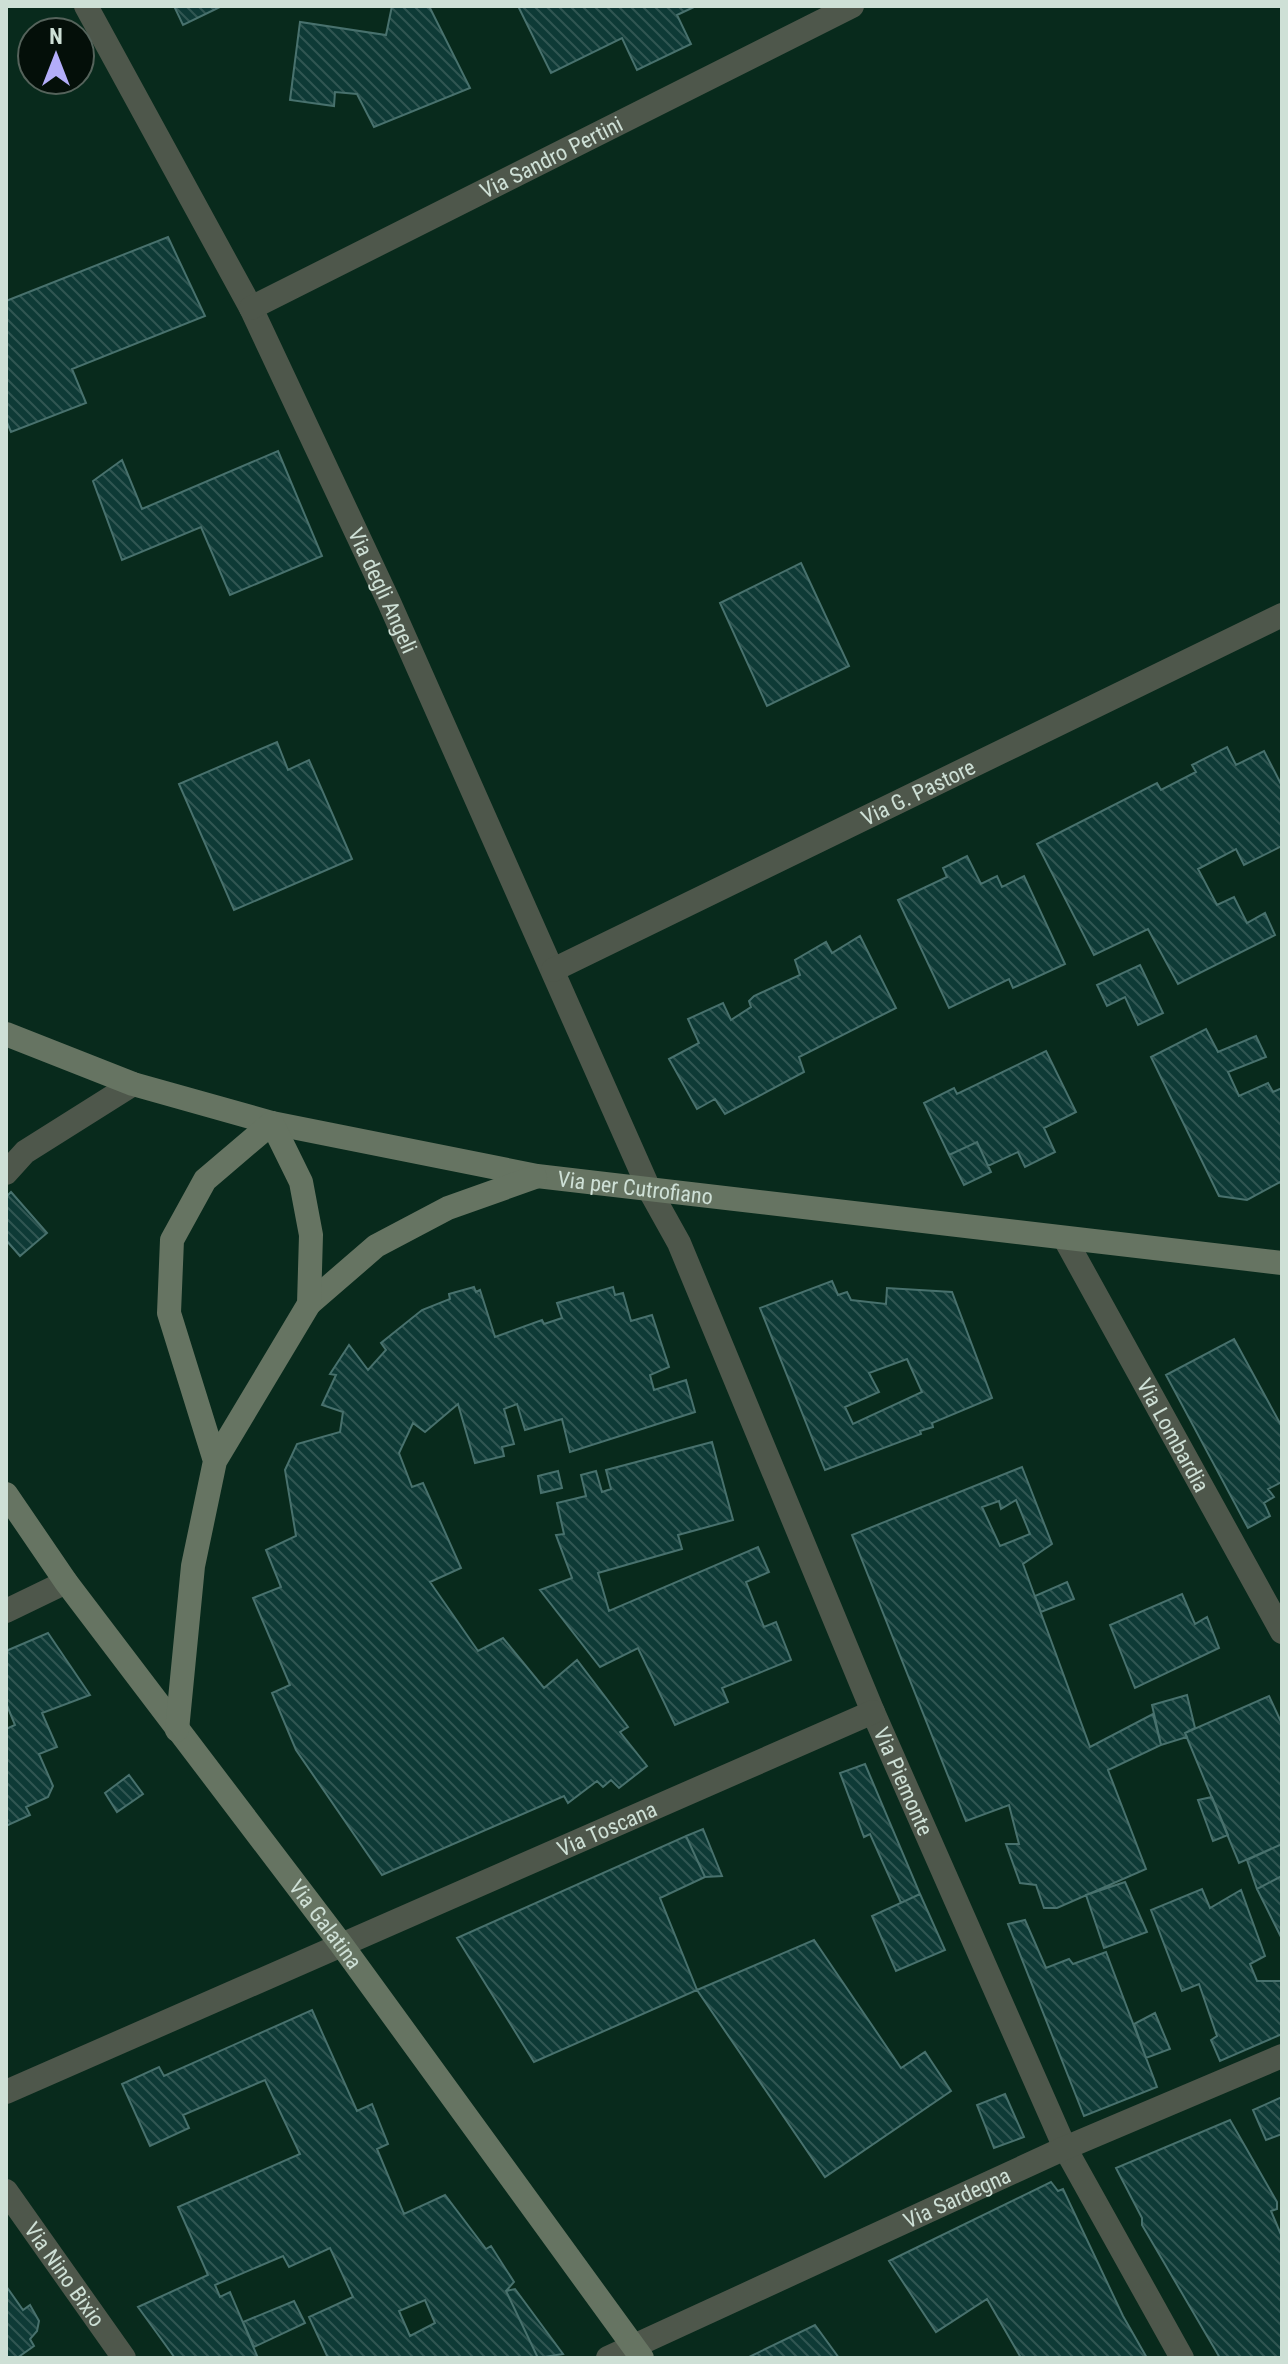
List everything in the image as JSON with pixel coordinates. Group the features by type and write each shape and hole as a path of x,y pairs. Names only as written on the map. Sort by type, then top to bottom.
{"street":[{"name":"Via degli Angeli","path":"86,6 251,308 389,602 650,1191"},
{"name":"Via Sandro Pertini","path":"251,308 852,6"},
{"name":"Via G. Pastore","path":"553,970 1282,615"},
{"name":"Via per Cutrofiano","path":"6,1034 133,1084 272,1123 537,1176 1282,1263"},
{"path":"6,1173 16,1151 133,1084"},
{"path":"215,1461 169,1313 172,1240 205,1180 272,1123 301,1182 311,1235 309,1304"},
{"path":"177,1730 193,1566 215,1461 309,1304 376,1246 448,1208 537,1176"},
{"name":"Via Piemonte","path":"650,1191 679,1243 873,1712 1065,2148 1182,2358"},
{"name":"Via Lombardia","path":"1065,1239 1282,1632"},
{"name":"Via Galatina","path":"6,1494 66,1582 341,1944 637,2351"},
{"path":"6,1611 66,1582"},
{"name":"Via Toscana","path":"6,2092 873,1712"},
{"name":"Via Sardegna","path":"608,2358 637,2351 1065,2148 1282,2056"},
{"name":"Via Nino Bixio","path":"6,2191 124,2358"}],"building":[{"path":"174,6 222,6 183,25"},
{"path":"392,6 429,6 470,88 374,127 357,94 335,92 334,106 290,100 300,22 386,35"},
{"path":"518,6 696,6 677,15 691,44 637,70 622,38 551,73"},
{"path":"168,237 205,316 72,369 86,403 11,432 6,420 6,301"},
{"path":"278,451 322,556 230,595 201,527 122,560 93,481 122,460 142,509"},
{"path":"801,563 849,666 767,706 720,603"},
{"path":"277,742 288,770 309,760 352,859 234,910 179,784"},
{"path":"1227,747 1236,765 1264,751 1282,786 1282,846 1244,865 1236,849 1198,869 1217,905 1234,897 1247,923 1265,913 1275,935 1178,984 1148,929 1094,955 1037,844 1157,783 1161,790 1196,772 1192,765"},
{"path":"967,856 981,884 997,876 1002,887 1024,876 1065,964 1013,988 1009,979 949,1008 898,900 947,877 943,868"},
{"path":"860,936 896,1008 799,1057 804,1072 725,1114 715,1099 697,1109 669,1059 699,1043 688,1019 723,1003 731,1020 751,1007 749,1001 754,996 800,975 795,960 826,942 832,953"},
{"path":"1140,965 1163,1013 1138,1025 1125,997 1107,1006 1097,985"},
{"path":"1206,1029 1218,1052 1256,1036 1266,1057 1228,1072 1239,1096 1268,1083 1273,1092 1282,1088 1282,1186 1280,1182 1247,1200 1219,1196 1151,1057"},
{"path":"1046,1051 1076,1112 1044,1128 1055,1152 1025,1167 1018,1152 988,1166 977,1142 949,1155 924,1103 954,1088 957,1094"},
{"path":"977,1142 991,1172 964,1185 949,1155"},
{"path":"11,1192 47,1233 20,1256 6,1240 6,1197"},
{"path":"832,1281 838,1295 847,1292 851,1300 886,1304 887,1288 952,1292 992,1398 932,1423 933,1427 920,1431 921,1434 825,1470 760,1308","holes":["907,1359 922,1392 853,1424 845,1407 879,1392 869,1373"]},
{"path":"474,1287 476,1292 480,1290 495,1337 542,1320 544,1324 562,1318 557,1303 613,1287 615,1295 623,1293 631,1321 652,1315 669,1367 650,1375 654,1390 686,1380 695,1412 570,1452 562,1419 525,1430 517,1404 504,1409 514,1444 502,1447 504,1456 475,1463 458,1404 425,1432 413,1423 399,1453 412,1487 423,1483 461,1568 430,1582 478,1651 503,1638 544,1688 577,1660 628,1727 620,1732 647,1766 619,1788 611,1780 603,1787 597,1781 568,1803 564,1796 382,1875 296,1750 272,1693 290,1685 253,1598 281,1587 266,1550 296,1536 285,1470 297,1444 340,1432 343,1412 322,1405 336,1375 330,1374 349,1345 368,1370 386,1350 381,1343 422,1310 450,1299 449,1294"},
{"path":"1234,1339 1282,1427 1282,1482 1268,1489 1274,1497 1264,1503 1270,1516 1248,1528 1166,1375"},
{"path":"712,1442 733,1520 678,1535 682,1549 598,1573 609,1611 758,1547 769,1572 746,1582 764,1627 776,1622 791,1660 722,1688 728,1702 675,1725 638,1648 600,1667 540,1590 572,1578 556,1535 564,1534 557,1503 586,1496 581,1475 596,1471 602,1492 611,1489 606,1470"},
{"path":"1022,1467 1052,1544 1023,1564 1090,1747 1153,1714 1161,1745 1108,1770 1146,1869 1057,1908 1044,1908 1036,1885 1020,1883 1006,1844 1019,1844 1009,1805 966,1821 852,1535","holes":["1016,1500 1030,1534 1000,1546 982,1507 999,1501 1001,1509"]},
{"path":"558,1471 562,1488 541,1493 538,1476"},
{"path":"1067,1582 1074,1599 1041,1612 1035,1596"},
{"path":"1182,1594 1195,1624 1207,1617 1219,1648 1135,1688 1110,1625"},
{"path":"48,1633 90,1695 42,1713 57,1747 39,1754 53,1786 48,1797 26,1807 30,1815 6,1826 6,1729 15,1725 6,1703 6,1651"},
{"path":"1187,1695 1195,1728 1185,1733 1187,1737 1161,1745 1152,1705"},
{"path":"1269,1696 1282,1724 1282,1844 1239,1863 1185,1733"},
{"path":"865,1764 920,1894 901,1903 870,1834 864,1837 840,1773"},
{"path":"129,1775 143,1794 117,1812 105,1793"},
{"path":"1212,1797 1228,1835 1213,1841 1198,1800"},
{"path":"703,1829 722,1876 705,1877 686,1836"},
{"path":"686,1836 705,1877 660,1898 697,1990 534,2062 457,1938"},
{"path":"1282,1844 1282,1876 1257,1889 1247,1860"},
{"path":"1282,1876 1282,1939 1257,1889"},
{"path":"1125,1882 1147,1932 1104,1948 1086,1895"},
{"path":"1202,1889 1210,1908 1241,1890 1265,1956 1250,1964 1257,1981 1282,1981 1282,2034 1220,2061 1211,2040 1217,2036 1199,1984 1182,1991 1151,1910"},
{"path":"920,1894 945,1950 896,1971 872,1916"},
{"path":"1025,1920 1046,1968 1069,1959 1073,1964 1106,1952 1157,2087 1084,2116 1008,1924"},
{"path":"814,1940 901,2068 925,2052 951,2091 825,2177 697,1990"},
{"path":"312,2010 357,2111 372,2104 388,2144 377,2149 404,2214 445,2195 486,2249 491,2246 514,2282 506,2291 538,2358 328,2358 309,2317 353,2297 330,2248 289,2267 283,2256 215,2285 220,2297 230,2292 258,2358 175,2358 138,2307 208,2275 178,2207 300,2154 265,2080 183,2115 189,2128 150,2146 122,2084 159,2067 164,2076","holes":["425,2300 435,2323 410,2336 399,2311"]},
{"path":"1155,2013 1170,2049 1146,2058 1134,2024"},
{"path":"1005,2094 1024,2137 994,2148 977,2105"},
{"path":"1282,2097 1282,2134 1266,2140 1253,2110"},
{"path":"1230,2120 1277,2202 1277,2209 1271,2211 1282,2237 1282,2358 1220,2358 1142,2225 1142,2218 1116,2168"},
{"path":"1051,2182 1058,2191 1063,2189 1123,2316 1147,2358 1021,2358 987,2299 936,2332 889,2261"},
{"path":"6,2286 23,2310 30,2305 39,2321 37,2331 30,2339 34,2346 17,2358 6,2358"},
{"path":"515,2289 563,2354 538,2358 506,2291"},
{"path":"294,2301 305,2323 254,2347 243,2322"},
{"path":"815,2325 839,2358 747,2358"}]}
